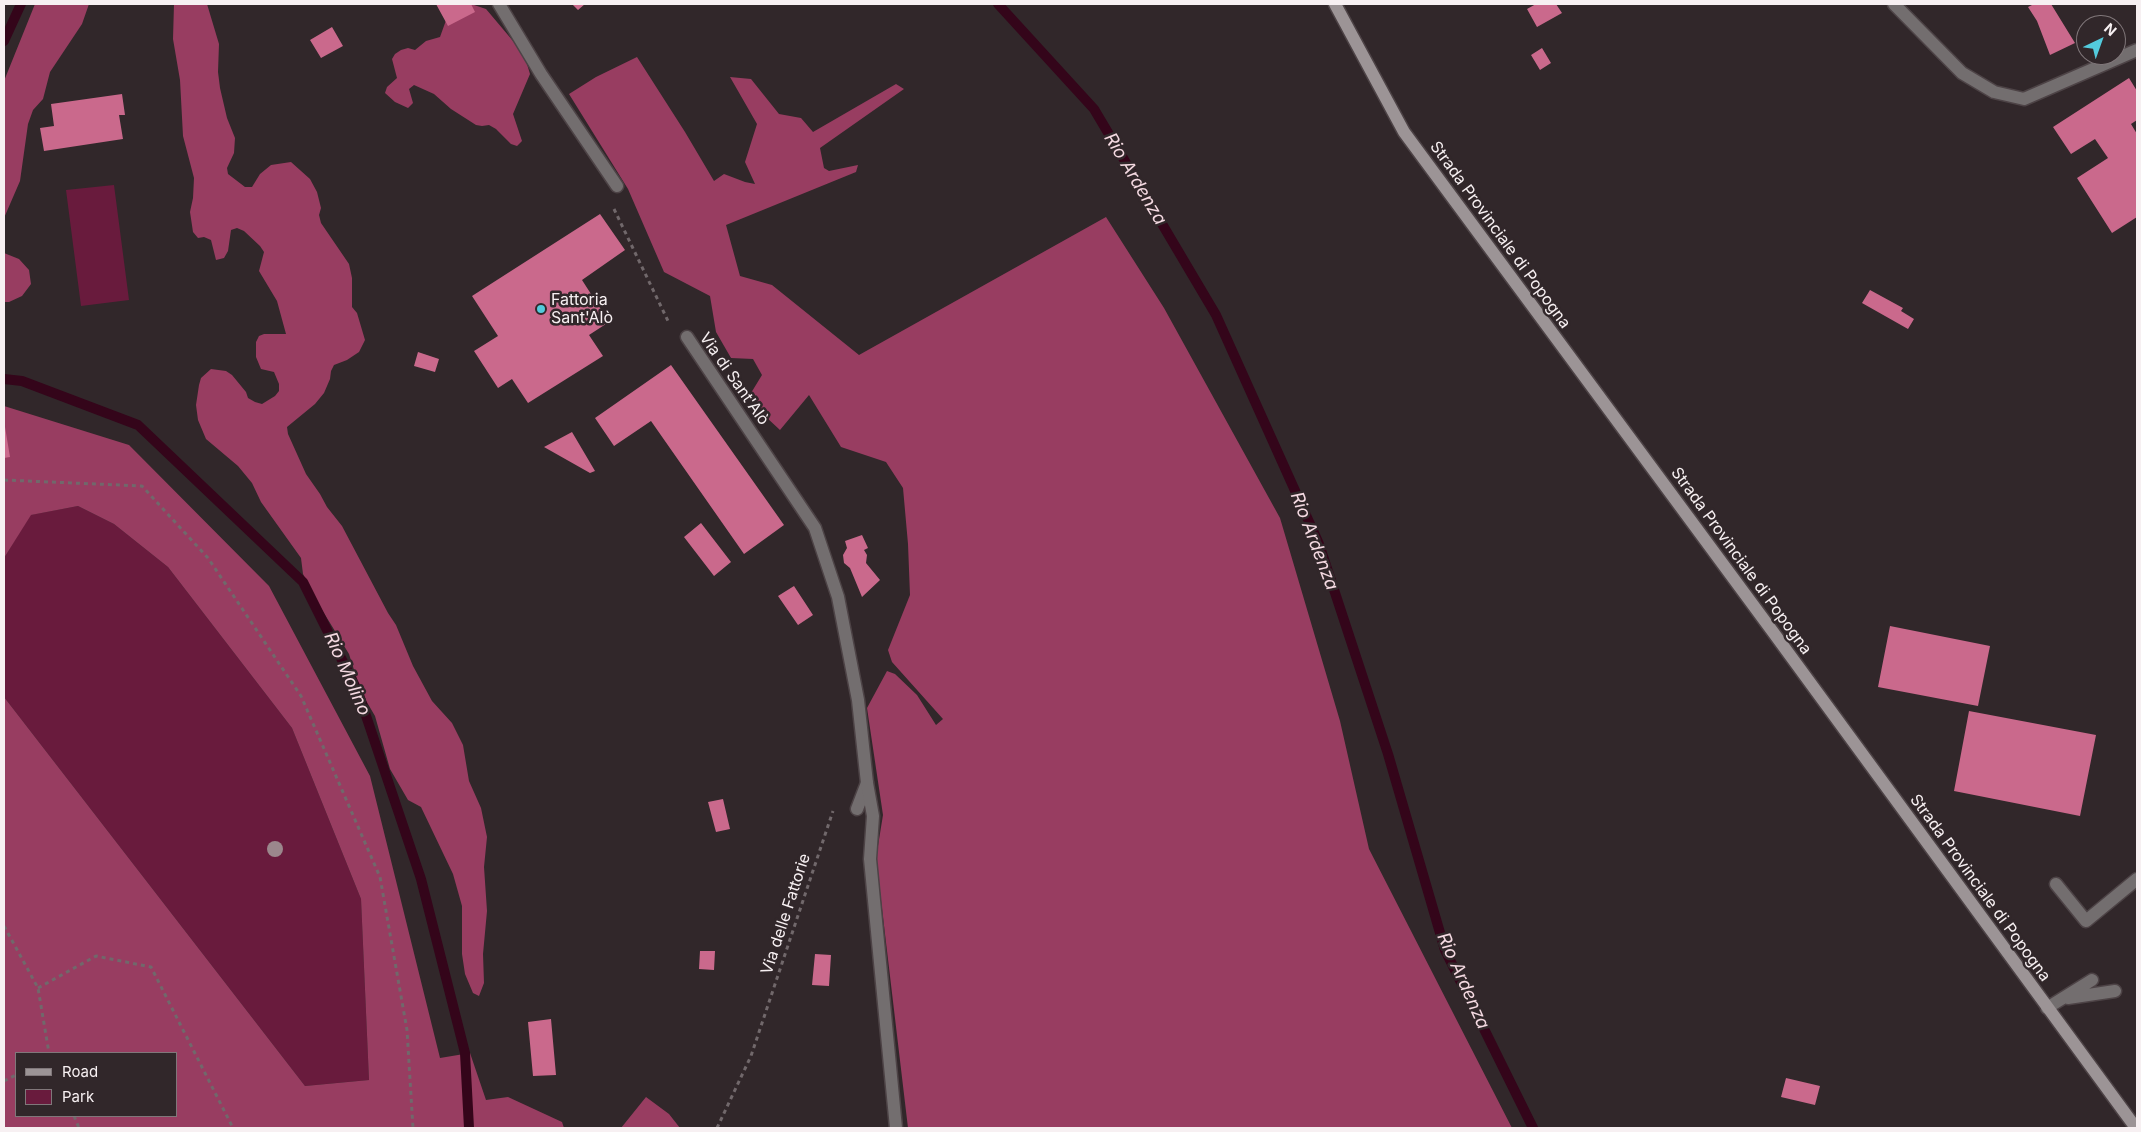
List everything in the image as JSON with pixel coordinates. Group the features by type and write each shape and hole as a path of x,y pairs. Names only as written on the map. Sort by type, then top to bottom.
{"main road":[{"name":"Strada Provinciale di Popogna","path":"1335,4 1404,132 2136,1128"}],"street":[{"path":"500,4 541,74 617,186"},
{"path":"1894,4 1962,73 1994,92 2024,98 2137,50"},
{"name":"Via di Sant'Alò","path":"687,336 815,528 838,597 858,700 867,783 873,816 870,858 896,1128"},
{"path":"857,809 867,783"},
{"path":"2056,884 2086,921 2137,879"},
{"path":"2048,1008 2092,980"},
{"path":"2063,998 2115,991"}],"path":[{"name":"Via di Sant'Alò","path":"617,186 605,191 677,341 687,336"},
{"path":"4,480 142,486 208,558 301,696 380,877 407,1030 412,1128"},
{"name":"Via delle Fattorie","path":"717,1128 751,1056 836,803"},
{"path":"4,926 38,988 49,1052"},
{"path":"38,988 96,956 151,967 233,1128"}],"green space":[{"path":"114,185 129,300 81,306 66,190"},
{"path":"78,506 114,524 168,567 292,728 361,899 369,1080 305,1086 4,697 4,558 30,515"}],"shaded area":[{"path":"35,4 89,4 82,24 50,72 43,99 33,110 28,124 20,181 4,218 4,81"},
{"path":"174,4 207,4 219,44 218,72 220,88 227,118 235,138 234,153 227,168 228,174 245,187 252,187 260,174 271,165 291,162 310,179 317,192 321,208 319,215 321,223 349,264 352,278 352,307 357,313 365,340 359,352 347,360 334,365 324,393 315,404 287,427 288,434 306,474 327,507 342,526 396,625 413,666 432,701 452,723 463,745 469,781 481,808 487,837 484,867 487,911 483,954 484,983 479,996 473,993 465,974 462,954 462,906 453,874 421,807 408,800 390,769 375,716 361,692 349,654 319,605 303,574 301,558 261,502 252,483 238,466 206,439 198,420 196,405 199,385 201,378 211,369 226,371 232,375 246,392 248,398 255,402 262,404 275,396 279,391 279,384 274,372 261,369 256,357 256,342 259,336 264,334 286,334 277,301 259,271 264,252 260,246 244,231 237,228 231,230 228,251 224,258 216,260 211,240 204,237 198,238 193,232 190,212 194,178 183,136 180,80 173,39"},
{"path":"459,4 471,4 486,9 524,54 530,74 513,114 522,141 517,146 511,144 496,129 489,125 476,125 451,109 434,94 414,85 409,89 413,103 408,108 395,102 385,93 387,87 397,78 392,59 395,54 408,48 415,50 426,41 440,37 449,12"},
{"path":"637,57 714,181 724,174 755,184 745,162 757,124 730,77 751,79 779,114 801,118 813,132 896,84 904,89 820,148 824,168 829,171 858,165 856,172 726,225 740,276 772,285 859,355 1106,217 1164,308 1280,518 1340,721 1369,849 1512,1128 908,1128 876,858 883,815 867,708 887,671 895,674 917,695 936,725 943,719 892,662 888,650 910,595 903,488 886,462 841,447 809,395 780,430 766,417 751,393 762,375 753,359 731,358 716,332 710,296 664,272 628,189 569,94 596,77"},
{"path":"4,253 19,259 29,270 31,284 22,296 9,302 4,302"},
{"path":"4,406 129,445 269,586 370,776 440,1058 470,1053 486,1100 508,1097 562,1122 564,1128 4,1128 4,697 305,1086 369,1080 361,899 292,728 168,567 114,524 78,506 31,515 4,558"},
{"path":"646,1097 669,1114 680,1128 621,1128"}],"building":[{"path":"436,4 471,4 475,12 448,26"},
{"path":"572,4 585,4 578,10"},
{"path":"1536,4 1556,4 1562,13 1537,27 1527,9"},
{"path":"2034,4 2051,4 2075,43 2050,55 2037,21 2028,7"},
{"path":"332,27 343,46 321,58 310,40"},
{"path":"1542,48 1551,63 1540,70 1531,55"},
{"path":"2129,78 2137,91 2137,120 2131,124 2137,134 2137,217 2112,233 2077,178 2108,158 2095,139 2071,154 2053,127"},
{"path":"122,94 125,115 119,115 123,139 44,151 40,128 54,126 51,104"},
{"name":"Fattoria Sant'Alò","path":"600,214 625,250 582,280 609,322 589,335 603,356 528,403 512,379 498,388 474,351 498,336 472,296"},
{"path":"1870,290 1903,308 1901,311 1914,319 1908,329 1862,303"},
{"path":"418,352 439,359 435,372 414,366"},
{"path":"671,365 784,525 744,554 651,421 614,446 595,418"},
{"path":"4,427 10,457 4,458"},
{"path":"572,432 595,471 590,473 544,447"},
{"path":"701,523 731,562 714,576 684,537"},
{"path":"862,535 868,548 864,550 867,555 866,563 880,580 862,597 850,568 844,563 843,555 847,548 845,541"},
{"path":"794,586 813,615 798,625 778,596"},
{"path":"1890,626 1990,646 1978,706 1878,687"},
{"path":"1969,711 2096,735 2080,816 1954,791"},
{"path":"723,799 730,829 716,832 708,802"},
{"path":"700,951 715,951 714,970 699,969"},
{"path":"815,954 831,955 829,986 812,985"},
{"path":"551,1019 556,1075 533,1076 528,1022"},
{"path":"1786,1078 1820,1086 1815,1105 1781,1097"}],"waterway":[{"name":"Rio Molino","path":"4,41 21,4"},
{"name":"Rio Ardenza","path":"998,4 1094,109 1216,315 1319,544 1388,754 1445,950 1533,1128"},
{"name":"Rio Molino","path":"4,379 22,381 138,425 303,582 358,692 421,879 465,1053 469,1128"}],"place":[{"name":"Fattoria Sant'Alò","path":"541,309"}]}
